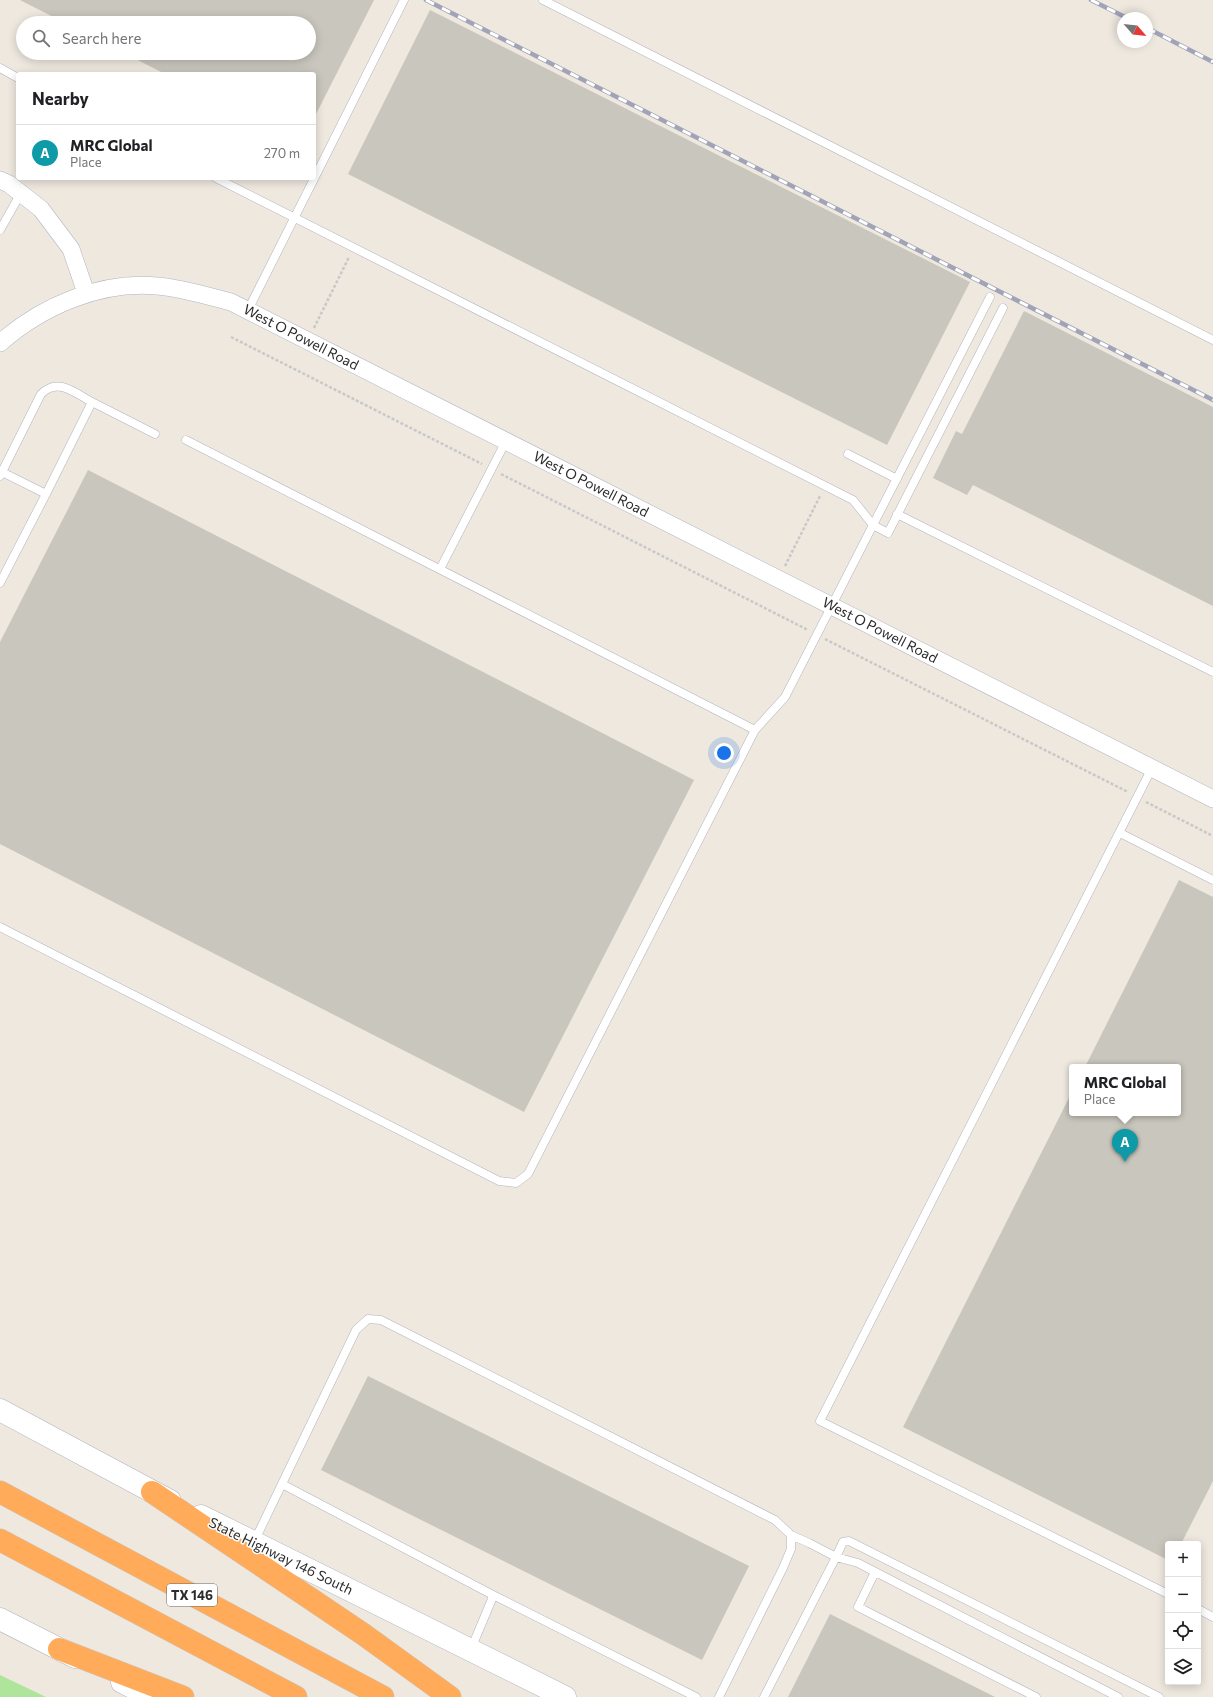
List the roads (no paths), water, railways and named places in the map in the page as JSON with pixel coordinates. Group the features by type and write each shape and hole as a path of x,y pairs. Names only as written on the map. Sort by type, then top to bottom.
{"highway":[{"name":"TX 146","path":"0,1492 383,1697"},
{"path":"152,1492 363,1634 450,1697"},
{"name":"TX 146","path":"0,1540 296,1697"},
{"path":"59,1649 183,1697"}],"main road":[{"name":"State Highway 146 South","path":"0,1410 152,1492 565,1697"},
{"path":"0,1619 152,1697"}],"street":[{"path":"0,180 21,193 41,209 71,249 86,293"},
{"name":"West O Powell Road","path":"0,343 17,328 47,311 86,293 132,285 157,286 231,302 1213,799"}],"lane":[{"path":"316,174 404,0"},
{"path":"543,0 1213,340"},
{"path":"0,68 16,77"},
{"path":"220,180 853,500 873,526 888,533 1003,308"},
{"path":"248,310 313,180"},
{"path":"0,230 21,193"},
{"path":"0,927 499,1181 516,1183 528,1174 755,730 785,697 990,297"},
{"path":"46,494 1,473 41,394 46,389 52,386 65,387 155,434"},
{"path":"0,583 92,402"},
{"path":"186,440 755,730"},
{"path":"440,569 506,441"},
{"path":"848,454 897,479"},
{"path":"897,514 1213,672"},
{"path":"1152,768 820,1421 1165,1593"},
{"path":"1120,833 1213,880"},
{"path":"254,1543 356,1330 368,1319 381,1320 775,1520 792,1535 809,1542 836,1557 858,1563 1118,1697"},
{"path":"282,1484 491,1594 696,1697"},
{"path":"718,1697 783,1568 791,1549 792,1535"},
{"path":"764,1697 843,1542 849,1541 1159,1697"},
{"path":"875,1572 858,1607 1036,1697"},
{"path":"470,1650 492,1600 491,1594"},
{"path":"1201,1611 1213,1617"}],"railway":[{"path":"426,0 1213,400"},
{"path":"1091,0 1117,13"},
{"path":"1153,31 1213,62"}],"place":[{"name":"MRC Global","path":"1125,1162"}]}
